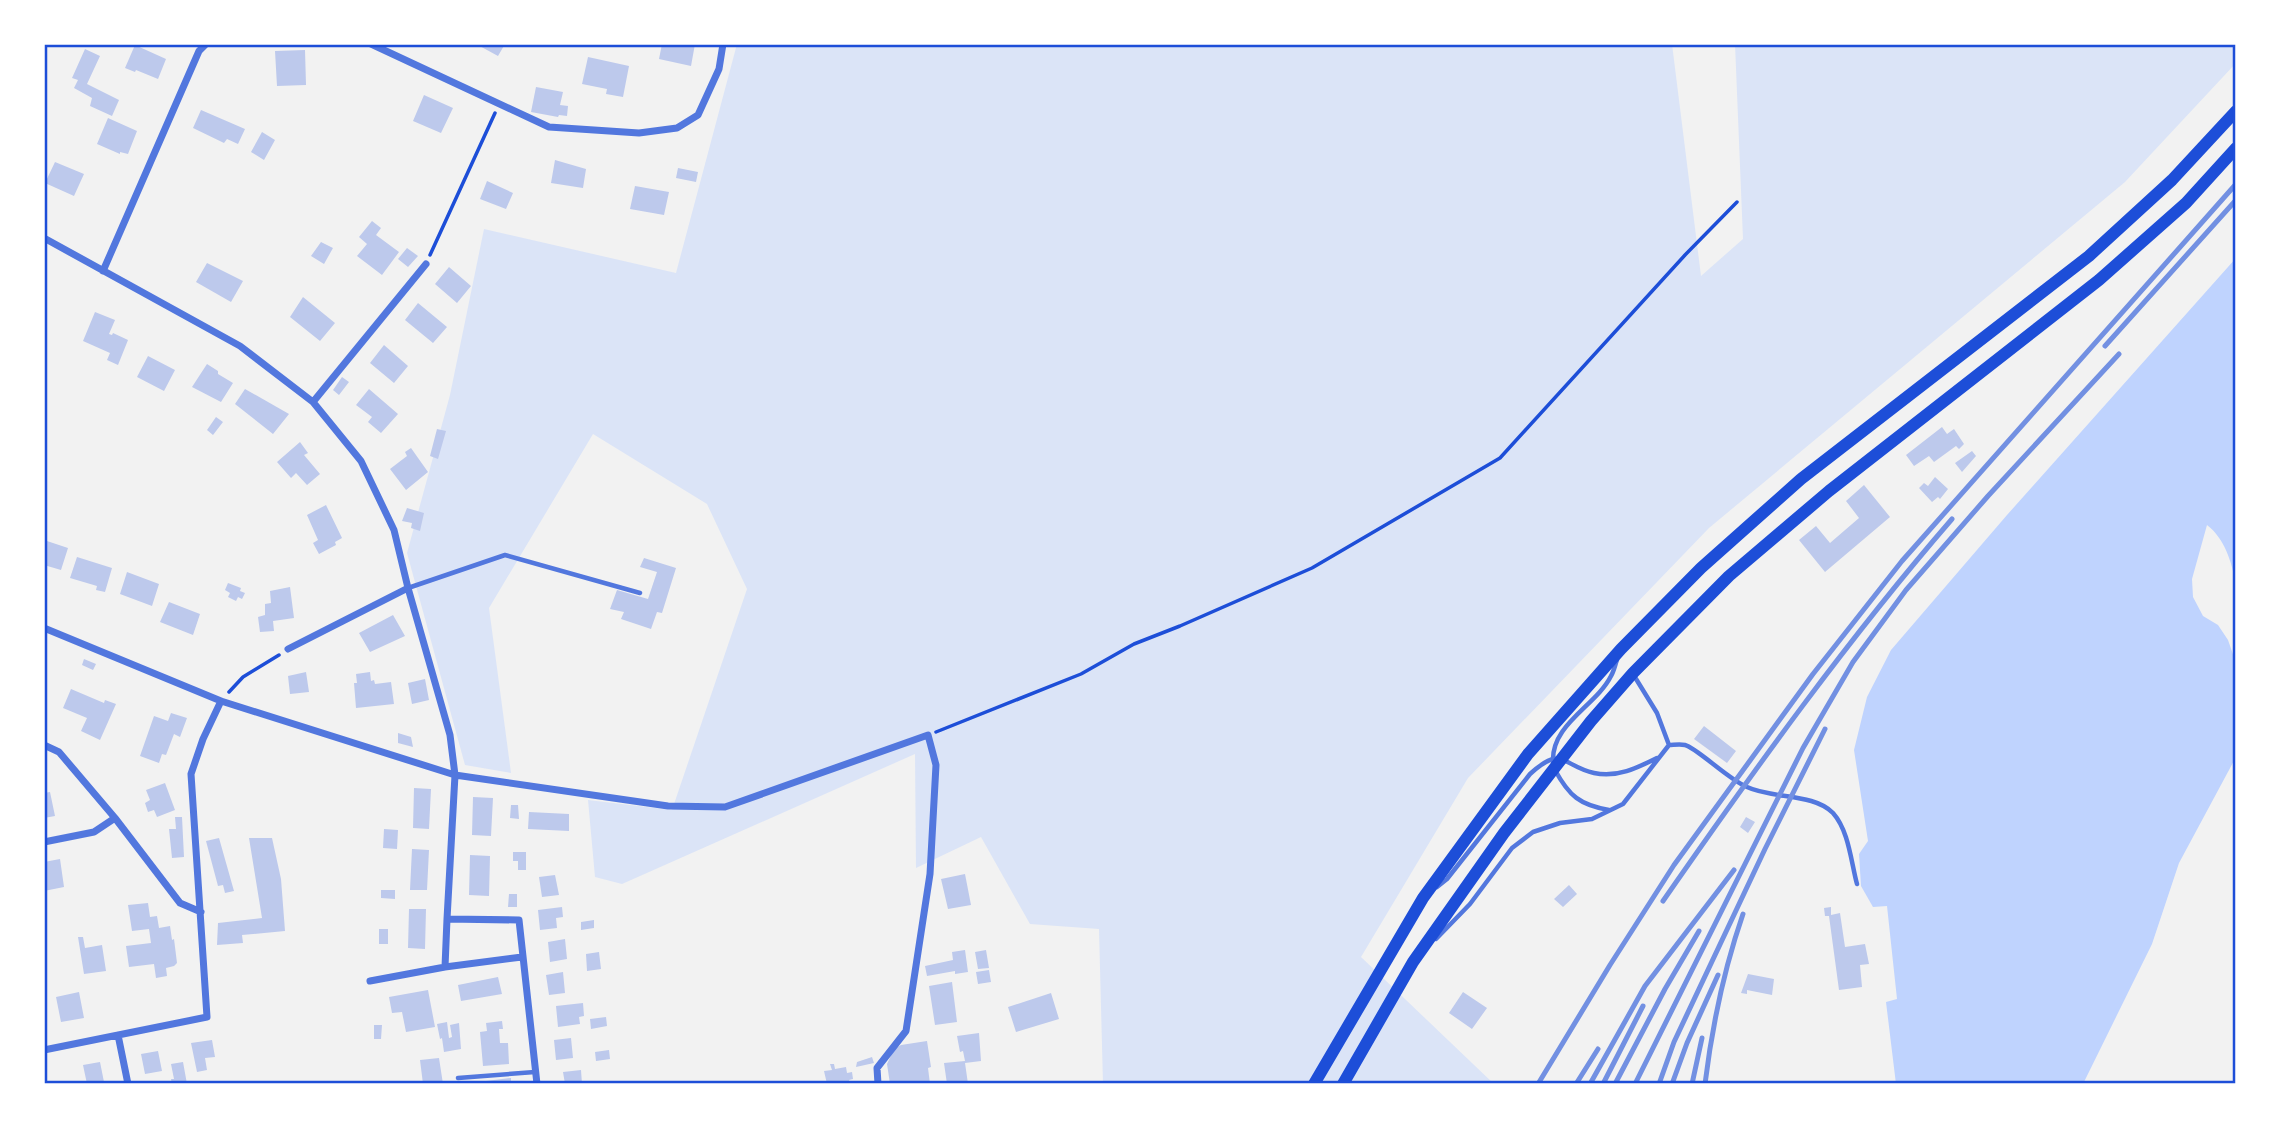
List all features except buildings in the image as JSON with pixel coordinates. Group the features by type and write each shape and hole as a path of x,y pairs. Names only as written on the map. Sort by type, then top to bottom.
{"main road":[{"path":"1314,1084 1423,898 1528,754 1621,649 1701,568 1801,479 2090,256 2172,180 2236,110"},
{"path":"1343,1084 1413,962 1504,833 1556,762 1633,673 1729,576 1829,491 2099,280 2186,204 2236,148"}],"street":[{"path":"103,271 199,51 206,44"},
{"path":"371,44 549,127 639,133 677,128 698,115 719,69 723,44"},
{"path":"44,238 240,346 313,402 361,461 394,530 450,735 455,775 446,967"},
{"path":"313,402 426,264"},
{"path":"288,649 408,587"},
{"path":"44,628 221,701 455,775 667,806 724,807 928,735 936,765 930,874 906,1031 877,1068 878,1084"},
{"path":"44,1050 207,1017 191,774 203,739 221,701"},
{"path":"44,745 59,752 116,818 180,904 201,912"},
{"path":"44,842 94,832 116,818"},
{"path":"447,919 519,920 537,1084"},
{"path":"370,981 522,957"},
{"path":"118,1035 128,1084"}],"lane":[{"path":"408,587 505,555 640,593"},
{"path":"1610,811 1588,807 1573,796 1556,762 1553,746 1569,723 1611,677 1621,649"},
{"path":"1633,673 1657,713 1669,745"},
{"path":"1413,962 1470,904 1512,848 1533,832 1560,823 1592,819 1623,804 1669,745"},
{"path":"1669,745 1686,745 1719,770 1754,790 1825,806 1835,816 1845,837 1857,884"},
{"path":"1423,898 1447,879 1542,762 1556,762 1592,773 1608,774 1629,772 1660,756"},
{"path":"458,1078 535,1072"}],"path":[{"path":"426,264 500,104"},
{"path":"928,735 1081,674 1134,644 1312,568 1500,458 1685,254 1737,202"},
{"path":"221,701 243,677 288,649"}],"shaded area":[{"path":"737,44 1672,44 1701,276 1743,239 1735,44 2236,44 2236,63 2125,182 1709,528 1468,778 1361,957 1494,1084 1103,1084 1099,929 1030,924 981,837 916,868 915,754 622,884 595,877 588,800 672,810 747,589 707,504 593,434 489,608 511,773 465,765 407,553 450,395 484,229 676,273"}],"water":[{"path":"2236,258 2236,583 2223,544 2207,525 2192,579 2193,597 2203,616 2218,625 2228,640 2236,663 2236,757 2179,863 2152,944 2083,1084 1896,1084 1886,1002 1897,999 1887,906 1873,907 1861,886 1859,854 1868,841 1854,750 1867,697 1891,650 2007,515"}],"railway":[{"path":"1538,1084 1674,865 1813,674 1902,561 2236,184"},
{"path":"2105,346 2236,200"},
{"path":"1635,1084 1803,748 1853,662 1906,590 1988,496 2119,354"},
{"path":"1663,901 1803,706 1913,564 1952,519"},
{"path":"1659,1084 1674,1042 1825,729"},
{"path":"1590,1084 1645,986 1734,870"},
{"path":"1705,1084 1720,998 1743,914"},
{"path":"1615,1084 1699,931"},
{"path":"1672,1084 1687,1043 1718,975"},
{"path":"1603,1084 1643,1006"},
{"path":"1692,1084 1702,1038"},
{"path":"1576,1084 1598,1049"}]}
